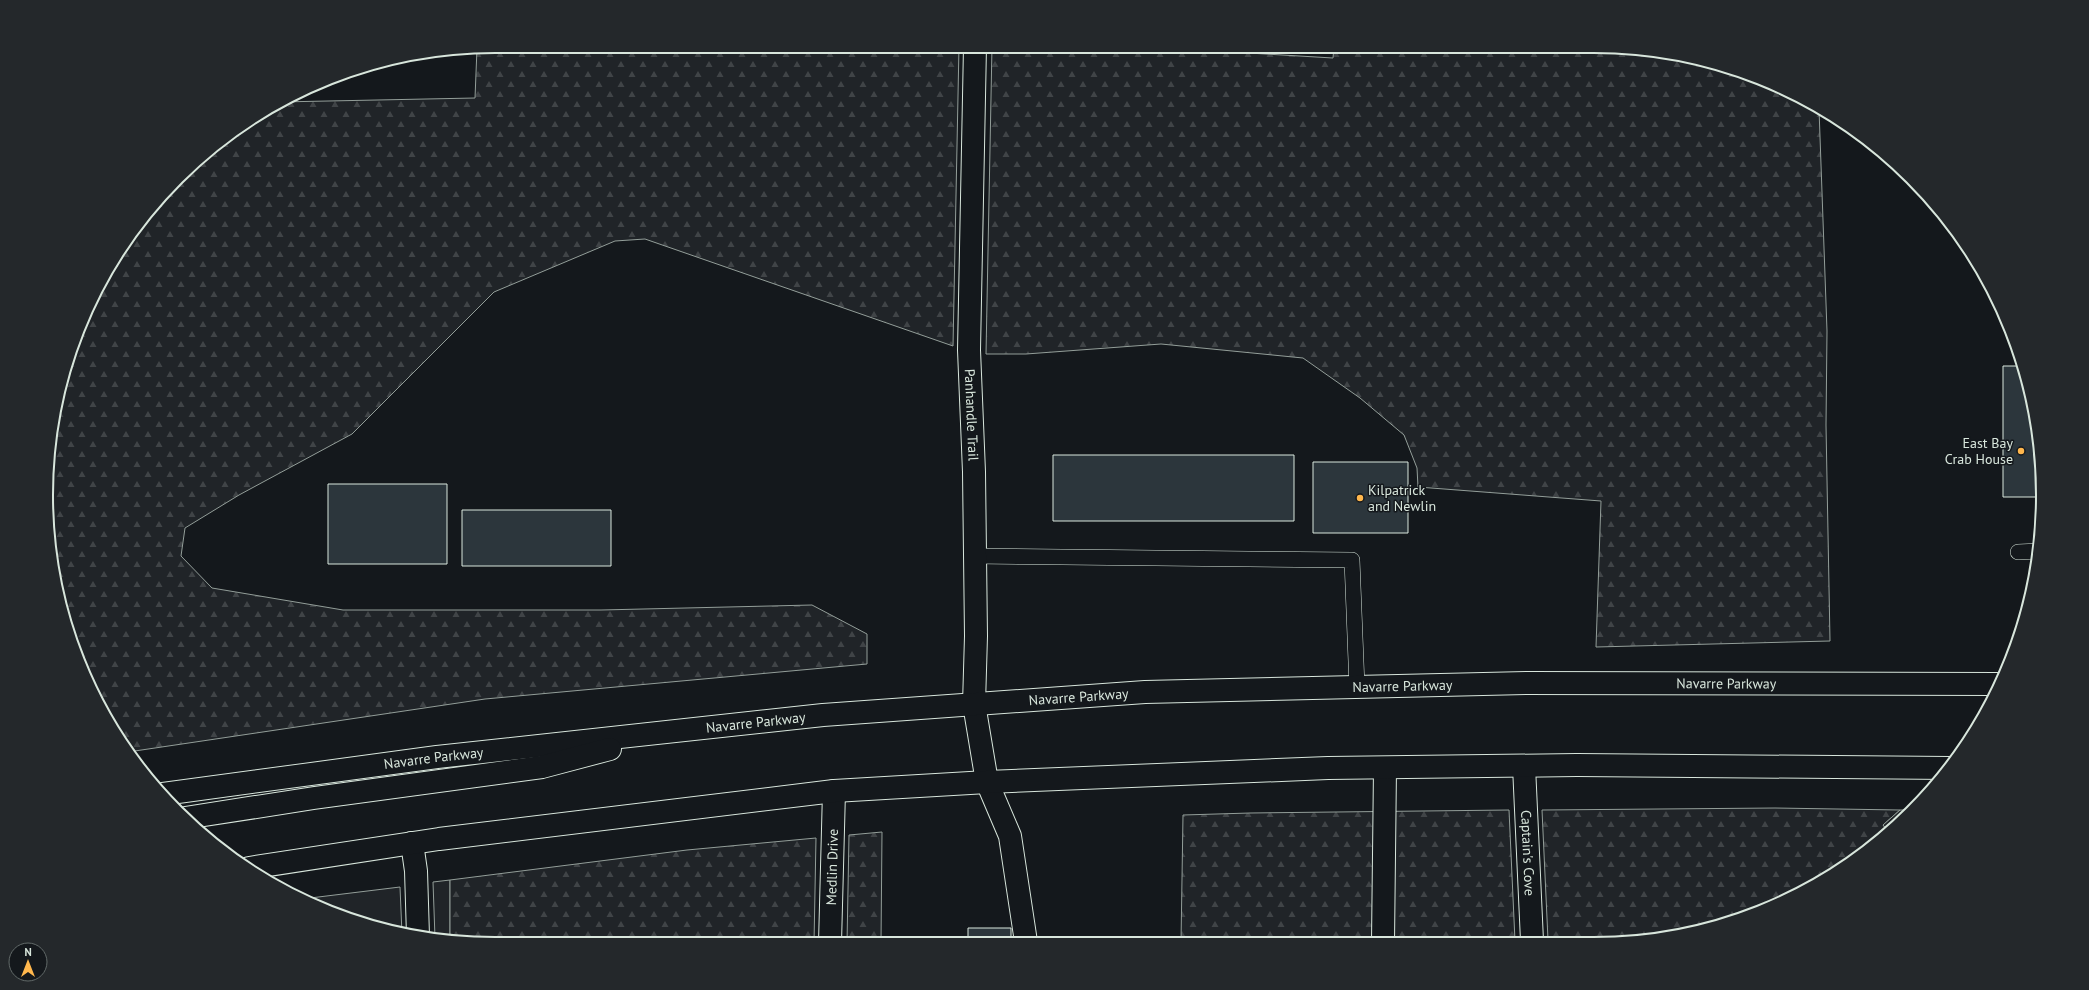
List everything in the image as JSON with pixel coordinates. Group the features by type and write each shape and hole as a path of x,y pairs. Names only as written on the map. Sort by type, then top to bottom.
{"main road":[{"name":"Panhandle Trail","path":"975,53 969,350 975,556 974,704 987,782 1010,836 1025,937"},
{"name":"Navarre Parkway","path":"169,793 437,757 823,715 1145,692 1526,683 1993,684"},
{"path":"192,817 314,798 542,767 683,730"},
{"path":"256,867 412,843 834,791 987,782 1328,768 1524,766 1942,768"},
{"name":"Captain's Cove","path":"1524,766 1532,937"},
{"path":"1384,937 1386,768"},
{"name":"Medlin Drive","path":"830,937 834,791"},
{"path":"412,843 416,871 418,930"}],"lane":[{"path":"2018,552 2032,552"},
{"path":"975,556 1352,560 1357,687"}],"green space":[{"path":"959,53 953,346 645,239 615,241 494,292 352,434 239,495 185,528 181,556 212,588 343,610 601,610 812,605 867,634 867,664 485,699 134,751 112,716 76,637 61,581 54,524 54,466 61,409 76,353 112,274 127,249 144,226 182,182 226,144 249,127 295,102 475,98 477,54"},
{"path":"992,53 1248,53 1333,58 1333,53 1594,53 1623,54 1680,61 1736,76 1789,99 1819,115 1827,331 1826,425 1830,641 1596,647 1601,501 1418,487 1417,468 1404,435 1360,398 1303,358 1161,344 1026,354 986,354"},
{"path":"1775,808 1900,810 1883,825 1885,827 1840,863 1789,891 1736,914 1680,929 1652,933 1623,936 1548,937 1542,810"},
{"path":"1509,810 1515,937 1181,937 1183,815"},
{"path":"1900,810 1905,810 1885,827 1883,825"},
{"path":"882,832 881,937 847,937 849,835"},
{"path":"816,838 814,937 495,937 450,934 450,880 687,850"},
{"path":"450,880 450,934 435,933 433,882"},
{"path":"400,887 402,927 353,914 314,898"}],"building":[{"name":"East Bay Crab House","path":"2003,366 2017,366 2028,409 2035,466 2036,497 2003,497"},
{"path":"1053,455 1294,455 1294,521 1053,521"},
{"name":"Kilpatrick and Newlin","path":"1313,462 1408,462 1408,533 1313,533"},
{"path":"328,484 447,484 447,564 328,564"},
{"path":"462,510 611,510 611,566 462,566"},
{"path":"968,928 1011,928 1011,937 968,937"}],"place":[{"name":"East Bay Crab House","path":"2021,451"},
{"name":"Kilpatrick and Newlin","path":"1360,498"}]}
